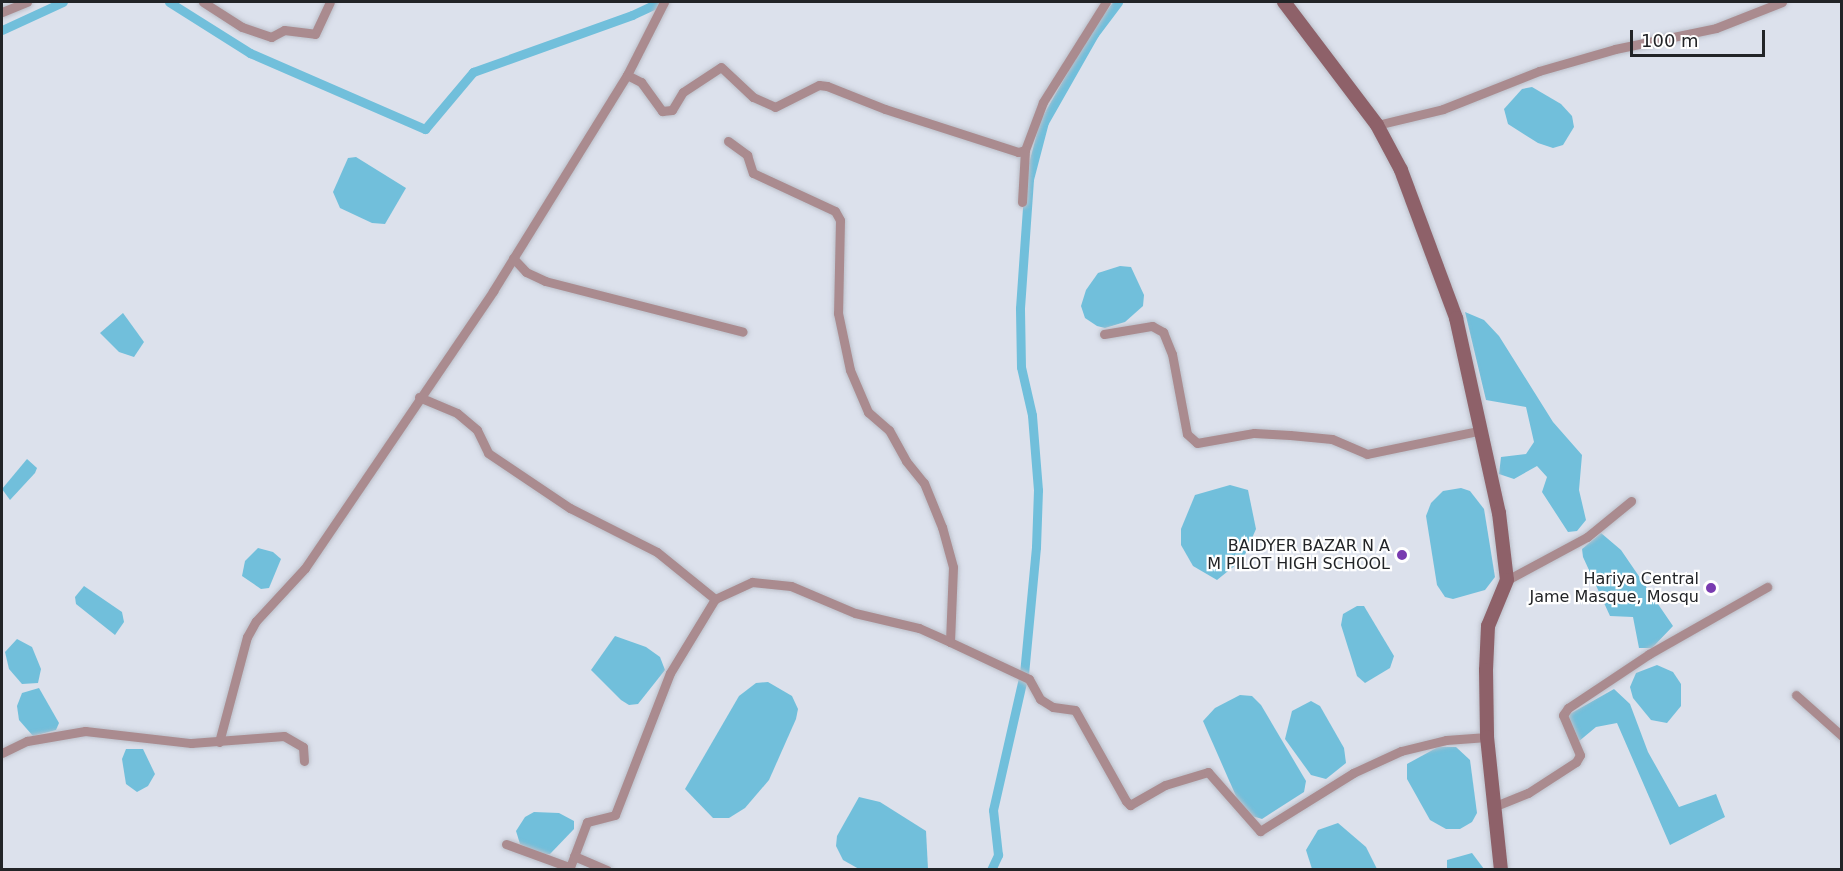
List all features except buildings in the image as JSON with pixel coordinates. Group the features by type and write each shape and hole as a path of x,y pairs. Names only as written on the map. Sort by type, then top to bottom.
{"main road":[{"path":"1284,2 1377,125 1401,170 1456,318 1478,431 1499,513 1507,580 1488,626 1488,737 1493,807 1501,870"}],"street":[{"path":"2,12 27,2"},
{"path":"203,2 242,27 271,38 284,30 315,34 330,2"},
{"path":"219,742 247,637 256,621 305,568 513,258 627,75 657,21 664,2"},
{"path":"1022,202 1025,150 1042,102 1106,2"},
{"path":"1377,125 1443,109 1539,71 1615,49 1716,28 1782,2"},
{"path":"627,75 641,82 662,111 672,110 683,92 721,67 753,97 775,107 819,85 827,86 983,141 1018,152 1025,150"},
{"path":"729,141 747,155 753,173 835,211 840,220 838,312 850,370 868,412 889,430 906,461 924,483 942,528 953,567 950,642"},
{"path":"513,258 526,272 545,281 743,332"},
{"path":"1104,334 1152,326 1163,332 1172,354 1188,434 1197,443 1254,433 1290,435 1332,439 1367,454 1478,431"},
{"path":"419,397 457,413 477,430 488,453 570,508 657,552 715,599"},
{"path":"1507,580 1587,537 1631,501"},
{"path":"506,844 569,868 587,822 615,815 670,674 715,599 753,582 791,586 855,613 919,628 1029,679 1040,699 1053,707 1075,710 1130,804 1165,785 1208,772 1260,831 1353,773 1401,752 1446,740 1488,737"},
{"path":"1493,807 1528,793 1576,762 1580,755 1563,715 1568,708 1649,654 1767,586"},
{"path":"1796,695 1842,735"},
{"path":"2,753 27,741 85,731 158,742 219,742 284,736 303,747 304,761"},
{"path":"573,856 607,870"}],"water":[{"path":"1532,87 1561,104 1572,116 1574,127 1563,145 1553,148 1538,143 1508,124 1504,109 1522,89"},
{"path":"356,157 406,188 385,224 372,223 340,208 333,192 348,158"},
{"path":"1120,266 1131,267 1144,295 1143,306 1125,322 1105,328 1097,326 1085,318 1081,306 1086,290 1098,273"},
{"path":"1465,312 1484,320 1499,336 1553,422 1582,455 1579,490 1586,520 1577,531 1568,532 1542,492 1547,477 1537,466 1514,479 1499,474 1501,457 1526,454 1534,442 1526,407 1486,400"},
{"path":"123,313 144,342 134,357 119,352 100,333"},
{"path":"27,459 37,468 35,473 10,500 2,489"},
{"path":"1230,485 1248,490 1256,529 1243,559 1217,580 1193,566 1181,545 1181,529 1195,495"},
{"path":"1461,488 1470,491 1484,509 1495,577 1485,590 1453,599 1445,597 1437,585 1426,516 1431,503 1443,491"},
{"path":"1601,533 1621,550 1673,626 1652,648 1639,648 1633,617 1610,616 1583,557 1582,549"},
{"path":"258,548 273,552 281,559 269,588 261,589 242,576 245,561"},
{"path":"84,586 122,612 124,622 115,635 76,604 75,597"},
{"path":"1357,606 1364,606 1394,656 1390,668 1365,683 1357,676 1341,625 1343,614"},
{"path":"615,636 646,647 660,657 665,670 638,704 629,705 621,700 591,670"},
{"path":"17,639 32,647 41,669 38,683 22,684 9,669 5,652"},
{"path":"1657,665 1673,672 1681,684 1681,706 1667,723 1651,720 1633,698 1630,687 1636,673"},
{"path":"768,682 792,696 798,709 796,719 769,780 745,808 729,818 713,818 685,789 739,696 756,683"},
{"path":"39,688 59,723 56,730 33,736 19,720 17,706 22,693"},
{"path":"1614,689 1630,704 1648,752 1679,807 1716,794 1725,817 1670,845 1617,723 1596,727 1578,742 1568,715"},
{"path":"1240,695 1252,696 1261,705 1306,781 1304,792 1262,819 1252,816 1239,803 1203,721 1215,708"},
{"path":"1311,701 1320,706 1344,748 1346,763 1326,779 1311,775 1285,739 1292,711"},
{"path":"1438,747 1456,747 1470,760 1477,813 1472,822 1460,829 1446,829 1430,820 1407,779 1407,764"},
{"path":"126,749 143,749 155,774 148,786 137,792 126,784 122,759"},
{"path":"859,797 880,802 926,831 928,869 859,869 843,860 836,846 837,836"},
{"path":"534,812 559,813 574,821 574,829 550,854 542,855 520,844 516,831 525,817"},
{"path":"1338,823 1366,847 1377,869 1312,869 1306,850 1318,830"},
{"path":"1472,853 1484,869 1447,869 1447,860"}],"waterway":[{"path":"2,30 63,2"},
{"path":"169,2 250,53 425,129 473,72 632,15 660,2"},
{"path":"991,870 998,855 993,810 1024,674 1036,547 1038,490 1032,415 1021,367 1020,308 1029,179 1044,122 1094,34 1118,2"}],"place":[{"name":"BAIDYER BAZAR N A M PILOT HIGH SCHOOL","path":"1402,555"},
{"name":"Hariya Central Jame Masque, Mosqu","path":"1711,588"}]}
